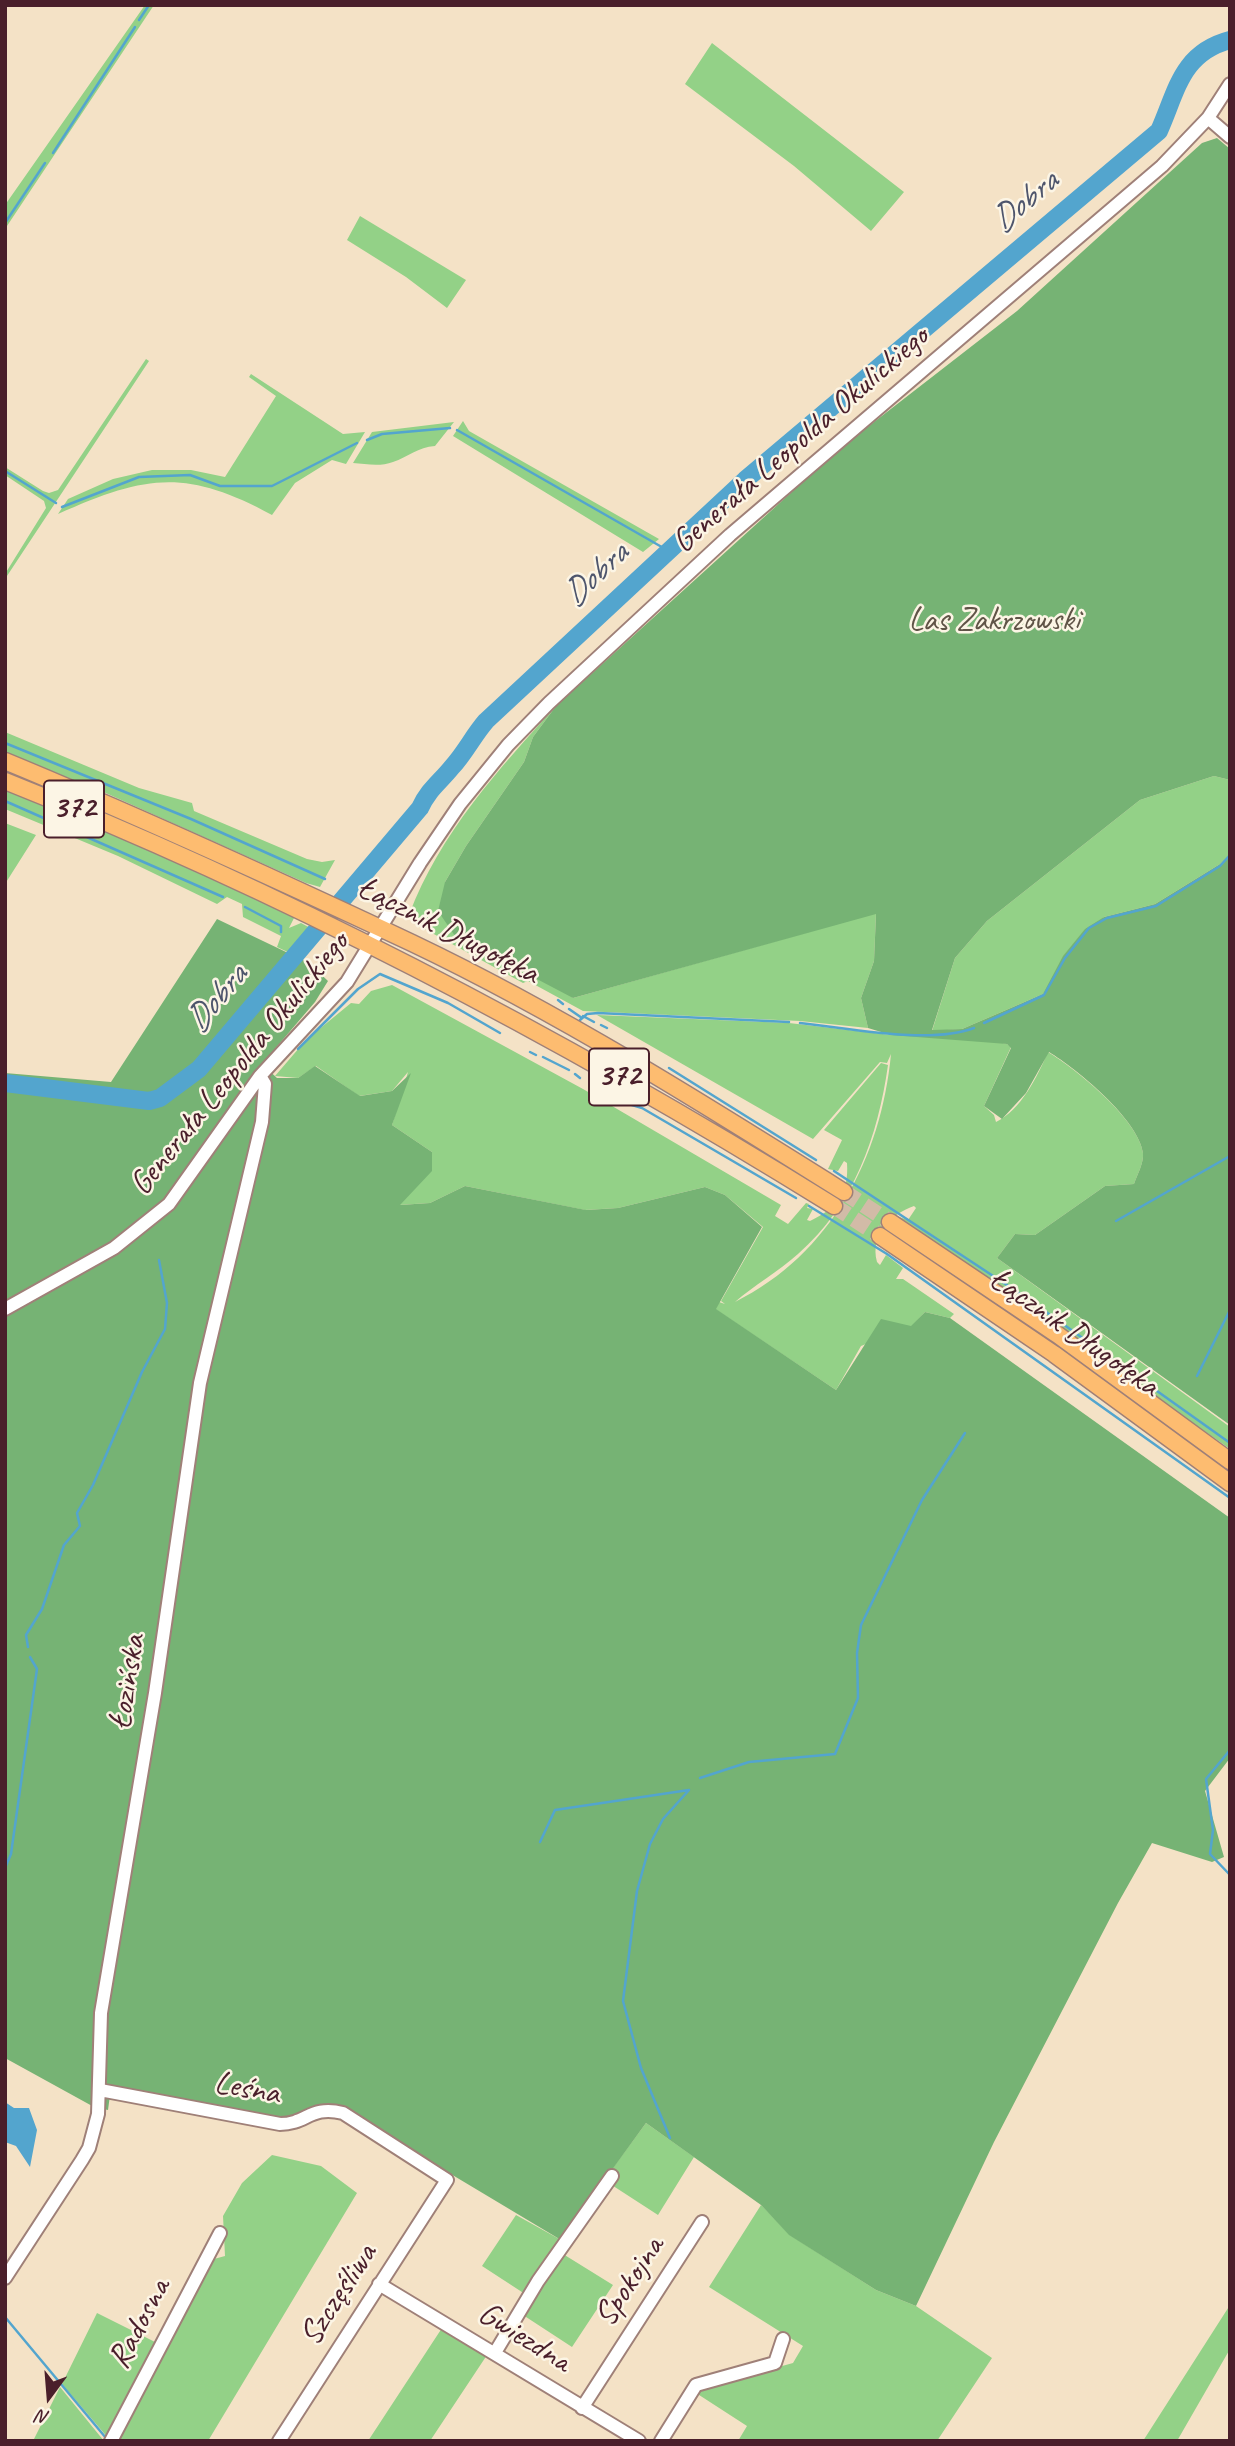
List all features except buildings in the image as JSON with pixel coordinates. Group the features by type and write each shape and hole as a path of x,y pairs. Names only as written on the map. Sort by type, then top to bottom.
{"main road":[{"name":"Łącznik Długołęka","path":"5,761 149,822 381,929 561,1023 844,1192"},
{"name":"Łącznik Długołęka","path":"5,781 93,817 371,946 592,1061 834,1206"},
{"name":"Łącznik Długołęka","path":"890,1222 1047,1327 1230,1461"},
{"name":"Łącznik Długołęka","path":"880,1236 1054,1354 1230,1483"}],"street":[{"name":"Generała Leopolda Okulickiego","path":"5,1309 114,1248 146,1226 176,1195 260,1076 340,991 460,804 534,718 730,535 1162,166 1208,118 1230,84"},
{"path":"1208,118 1230,137"},
{"name":"Łozińska","path":"5,2278 60,2198 89,2148 100,2090 101,2013 155,1693 200,1383 257,1147 265,1091 260,1076"},
{"name":"Leśna","path":"100,2090 281,2124 291,2124 312,2112 328,2109 344,2113 447,2180"},
{"path":"496,2351 538,2281 612,2176"},
{"name":"Szczęśliwa","path":"279,2441 447,2180"},
{"name":"Spokojna","path":"582,2407 702,2222"},
{"name":"Radosna","path":"111,2441 220,2234"},
{"name":"Gwiezdna","path":"379,2284 496,2351 639,2441"},
{"path":"661,2441 696,2385 775,2363 783,2339"}],"green space":[{"path":"145,5 154,5 5,229 5,205"},
{"path":"712,43 904,192 871,231 794,166 685,84"},
{"name":"Las Zakrzowski","path":"1217,138 1230,149 1230,780 1214,776 1140,800 987,921 955,958 932,1030 962,1029 1043,994 1063,956 1085,929 1104,917 1155,904 1220,864 1230,854 1230,1425 997,1258 1015,1234 1035,1235 1105,1186 1134,1184 1143,1157 1139,1140 1131,1126 1105,1096 1049,1052 1026,1093 1002,1119 984,1106 1011,1048 1007,1044 891,1035 868,1028 861,998 874,961 876,914 573,998 455,936 438,911 445,882 466,846 524,762 533,737 556,706 838,450 1017,311 1202,143"},
{"path":"360,216 466,280 447,308 406,277 347,240"},
{"path":"146,359 149,361 5,579 5,574 46,508 44,501 5,475 5,467 43,491 49,493 58,490"},
{"path":"251,374 343,434 365,432 346,464 332,460 295,483 272,515 215,490 165,482 116,491 58,514 68,499 113,479 152,470 191,470 225,477 276,396 249,377"},
{"path":"463,421 469,431 659,539 643,552 453,436"},
{"path":"454,422 435,446 423,448 388,464 353,463 372,432"},
{"path":"556,706 533,737 524,762 466,846 445,882 573,998 876,913 874,961 861,998 868,1028 800,1021 583,1011 528,981 523,983 412,922 409,915 422,885 454,830 492,779"},
{"path":"5,732 139,788 192,803 194,811 307,859 322,862 335,860 320,887 306,883 99,790 5,753"},
{"path":"1214,776 1230,780 1230,854 1220,864 1155,904 1104,917 1043,994 962,1029 932,1031 955,958 987,921 1140,800"},
{"path":"5,790 164,856 295,916 289,928 301,923 314,930 294,955 277,947 281,936 243,917 242,904 227,897 217,904 118,856 5,809"},
{"path":"5,823 36,835 5,884"},
{"path":"217,919 309,963 328,981 315,1002 262,1064 277,1078 298,1078 315,1066 360,1096 392,1091 411,1073 392,1125 432,1152 432,1171 400,1205 430,1203 465,1186 586,1210 618,1208 705,1187 725,1195 762,1227 716,1309 836,1390 881,1319 911,1326 925,1312 950,1318 1230,1518 1230,1758 1205,1791 1224,1857 1212,1862 1152,1843 994,2142 916,2306 876,2290 789,2235 761,2205 646,2123 561,2240 389,2137 332,2107 316,2106 280,2121 110,2095 108,2110 94,2107 5,2058 5,1073 111,1082"},
{"path":"392,985 583,1089 781,1205 775,1216 788,1224 806,1203 809,1204 807,1208 813,1209 807,1220 810,1221 827,1211 839,1199 846,1183 847,1163 844,1161 838,1171 828,1169 842,1140 824,1130 881,1063 888,1065 878,1118 870,1143 860,1168 834,1214 818,1235 798,1254 735,1302 769,1282 798,1258 824,1230 845,1199 863,1166 876,1130 885,1093 891,1054 887,1063 880,1062 813,1139 597,1015 789,1023 891,1035 962,1034 1007,1044 1011,1047 984,1106 994,1115 996,1122 1021,1101 1048,1052 1074,1070 1119,1111 1139,1140 1143,1153 1142,1161 1134,1184 1105,1186 1035,1235 1015,1234 997,1258 1230,1427 1230,1449 899,1217 908,1220 916,1208 914,1206 890,1220 879,1234 876,1243 877,1262 880,1265 886,1255 903,1268 896,1279 903,1279 954,1314 950,1318 925,1312 912,1326 861,1346 836,1390 715,1309 719,1302 725,1304 721,1301 763,1227 725,1195 705,1187 618,1208 585,1210 465,1186 430,1203 399,1205 432,1152 392,1125 408,1072 392,1091 359,1096 316,1066 298,1078 275,1076 306,1040 351,1003 359,1004 371,991"},
{"path":"646,2123 694,2157 658,2215 604,2180"},
{"path":"272,2155 321,2166 357,2193 208,2441 115,2441 206,2267 214,2259 225,2256 223,2216 242,2183"},
{"path":"761,2205 790,2235 876,2290 916,2306 992,2358 937,2441 738,2441 747,2426 696,2393 699,2389 793,2363 803,2346 709,2287"},
{"path":"516,2215 561,2240 525,2294 482,2266"},
{"path":"563,2254 613,2285 572,2347 523,2315"},
{"path":"1230,2305 1230,2349 1177,2441 1143,2441"},
{"path":"97,2313 157,2343 109,2439 62,2384"},
{"path":"442,2328 489,2352 430,2441 368,2441"},
{"path":"60,2387 104,2441 33,2441"}],"water":[{"path":"5,2102 14,2108 29,2108 37,2130 30,2167 16,2146 5,2142"}],"waterway":[{"path":"139,20 149,5"},
{"path":"53,153 135,27"},
{"name":"Dobra","path":"5,1083 149,1101 160,1098 199,1069 420,808 430,791 457,762 486,721 745,480 1159,131 1176,88 1191,64 1201,54 1230,40"},
{"path":"5,223 45,163"},
{"path":"367,440 382,434 450,428"},
{"path":"457,430 667,550"},
{"path":"62,507 139,477 190,475 220,486 272,486 357,443"},
{"path":"5,471 56,503"},
{"path":"5,743 191,819 325,879"},
{"path":"5,801 223,897"},
{"path":"984,1023 1044,995 1065,958 1089,928 1107,918 1156,906 1220,866 1230,855"},
{"path":"245,907 281,926 281,932"},
{"path":"298,1049 358,989 380,974 448,1003 500,1033"},
{"path":"558,1000 563,1004"},
{"path":"569,1009 582,1018"},
{"path":"580,1020 587,1014 598,1013 789,1022"},
{"path":"583,1016 594,1022"},
{"path":"800,1023 912,1035 955,1033 974,1028"},
{"path":"601,1025 607,1028"},
{"path":"530,1052 536,1055"},
{"path":"543,1057 569,1070"},
{"path":"669,1068 816,1160"},
{"path":"575,1074 580,1078"},
{"path":"632,1105 642,1108 796,1198"},
{"path":"1116,1221 1230,1156"},
{"path":"834,1171 1025,1297 1230,1443"},
{"path":"809,1206 887,1254 1230,1498"},
{"path":"28,1647 26,1635 42,1609 64,1545 80,1526 77,1513 93,1485 142,1372 165,1329 167,1303 159,1260"},
{"path":"1197,1376 1230,1310"},
{"path":"700,1778 749,1762 835,1754 858,1698 857,1653 861,1625 922,1500 965,1433"},
{"path":"5,1868 11,1854 37,1669 30,1657"},
{"path":"1230,1750 1206,1779 1213,1830 1210,1854 1230,1875"},
{"path":"540,1842 555,1810 689,1790"},
{"path":"670,2138 641,2068 623,2001 637,1891 650,1844 663,1819 689,1790"},
{"path":"5,2317 106,2438"}],"tunnel":[{"path":"844,1192 890,1222"},
{"path":"834,1206 880,1236"}]}
